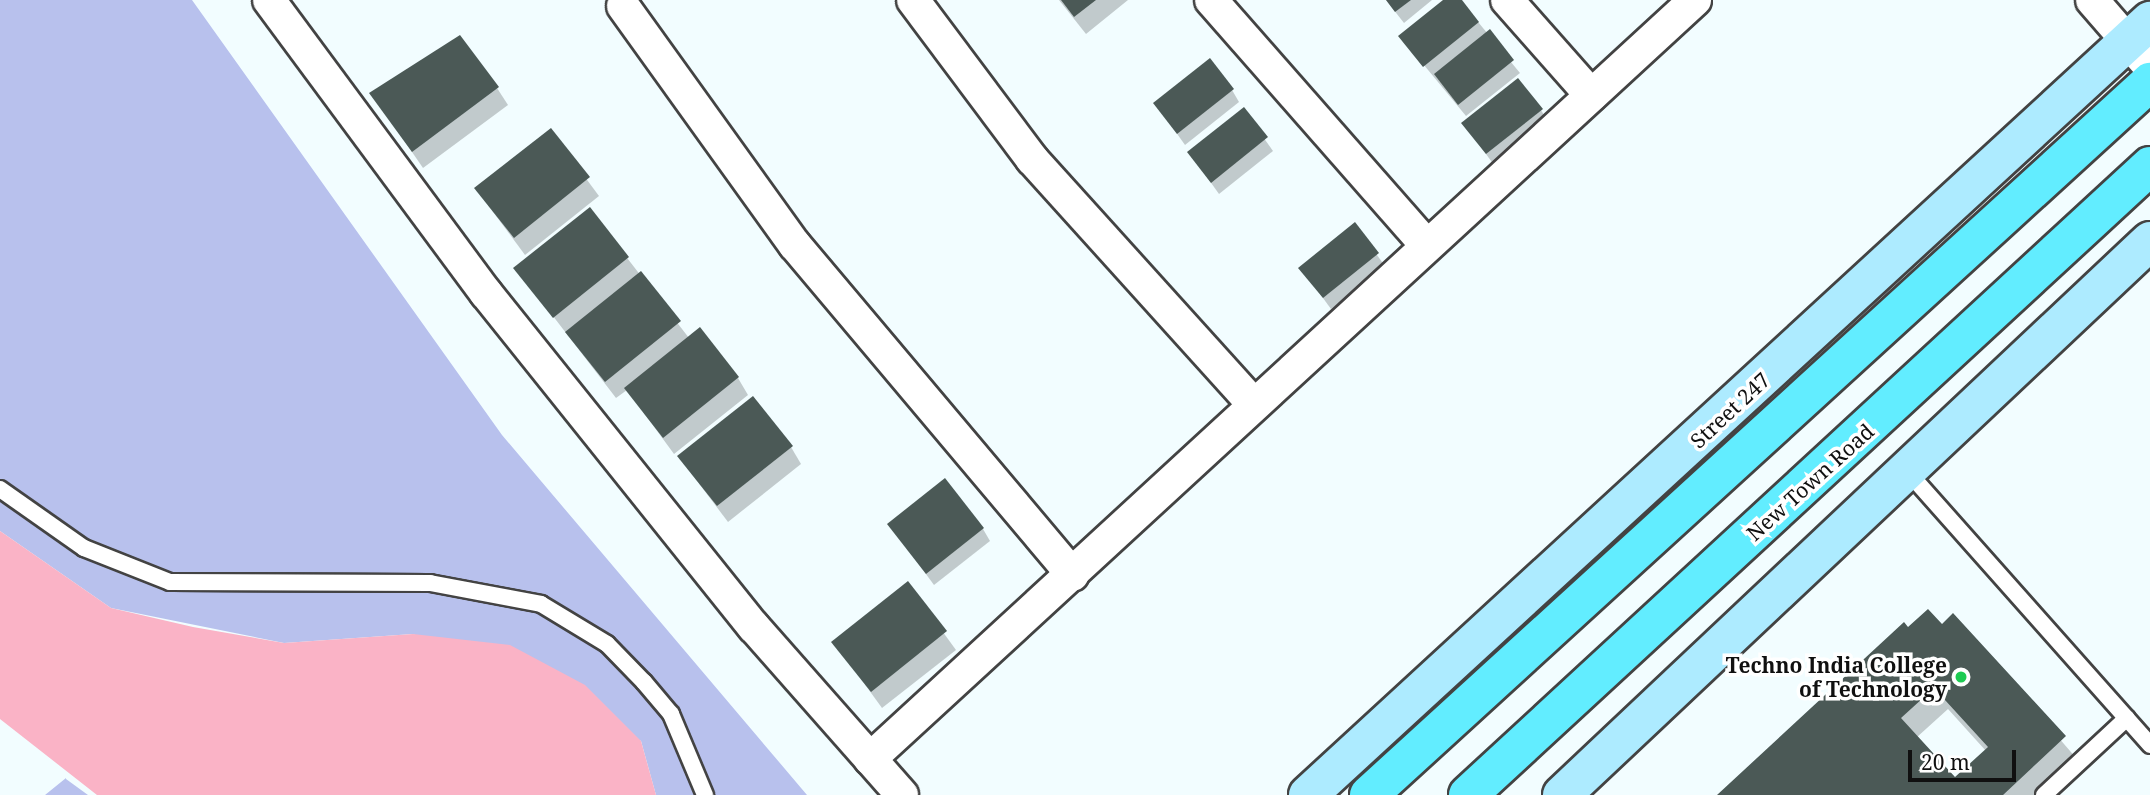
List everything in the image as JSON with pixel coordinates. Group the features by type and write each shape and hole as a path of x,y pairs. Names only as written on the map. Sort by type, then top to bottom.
{"main road":[{"path":"1369,795 2150,82"},
{"name":"New Town Road","path":"1468,795 2150,166"}],"street":[{"path":"269,0 486,293 754,627 902,795"},
{"path":"913,0 1032,159 1254,405"},
{"path":"1211,0 1426,245"},
{"path":"1507,0 1591,95"},
{"path":"870,759 1695,0"},
{"path":"2092,0 2142,44"},
{"path":"623,6 795,245 1073,575"},
{"name":"Street 247","path":"1308,795 2142,44"},
{"path":"1562,795 1908,472 2150,241"}],"lane":[{"path":"1908,472 2150,745"},
{"path":"0,489 84,548 170,582 430,583 541,604 607,644 644,682 671,714 705,795"},
{"path":"2044,795 2127,718"}],"shaded area":[{"path":"0,0 192,0 502,435 807,795 656,795 641,741 413,634 284,643 111,608 0,531"},
{"path":"0,531 111,608 193,627 284,643 413,634 510,645 585,685 641,741 656,795 97,795 0,719"},
{"path":"66,779 88,795 45,795"}],"building":[{"path":"1061,0 1096,0 1074,17"},
{"path":"1386,0 1411,0 1395,12"},
{"path":"1443,0 1462,0 1479,22 1423,67 1398,36"},
{"path":"1490,29 1514,60 1458,105 1434,74"},
{"path":"460,35 499,87 412,152 369,93"},
{"path":"1210,58 1234,89 1177,134 1153,103"},
{"path":"1518,78 1543,109 1486,154 1461,123"},
{"path":"1244,107 1268,137 1211,183 1187,152"},
{"path":"551,128 590,177 514,238 474,188"},
{"path":"590,207 629,257 553,318 513,268"},
{"path":"1355,222 1379,253 1323,298 1298,268"},
{"path":"641,271 681,321 605,382 565,332"},
{"path":"700,327 739,377 663,438 624,388"},
{"path":"753,396 793,446 717,506 677,456"},
{"path":"945,478 984,528 926,574 887,524"},
{"path":"908,581 947,631 871,692 831,642"},
{"name":"Techno India College of Technology","path":"1928,609 1942,624 1953,613 2066,736 2003,795 1717,795 1904,622 1908,627","holes":["1934,688 1988,747 1955,777 1901,718"]}],"place":[{"name":"Techno India College of Technology","path":"1961,677"}]}
